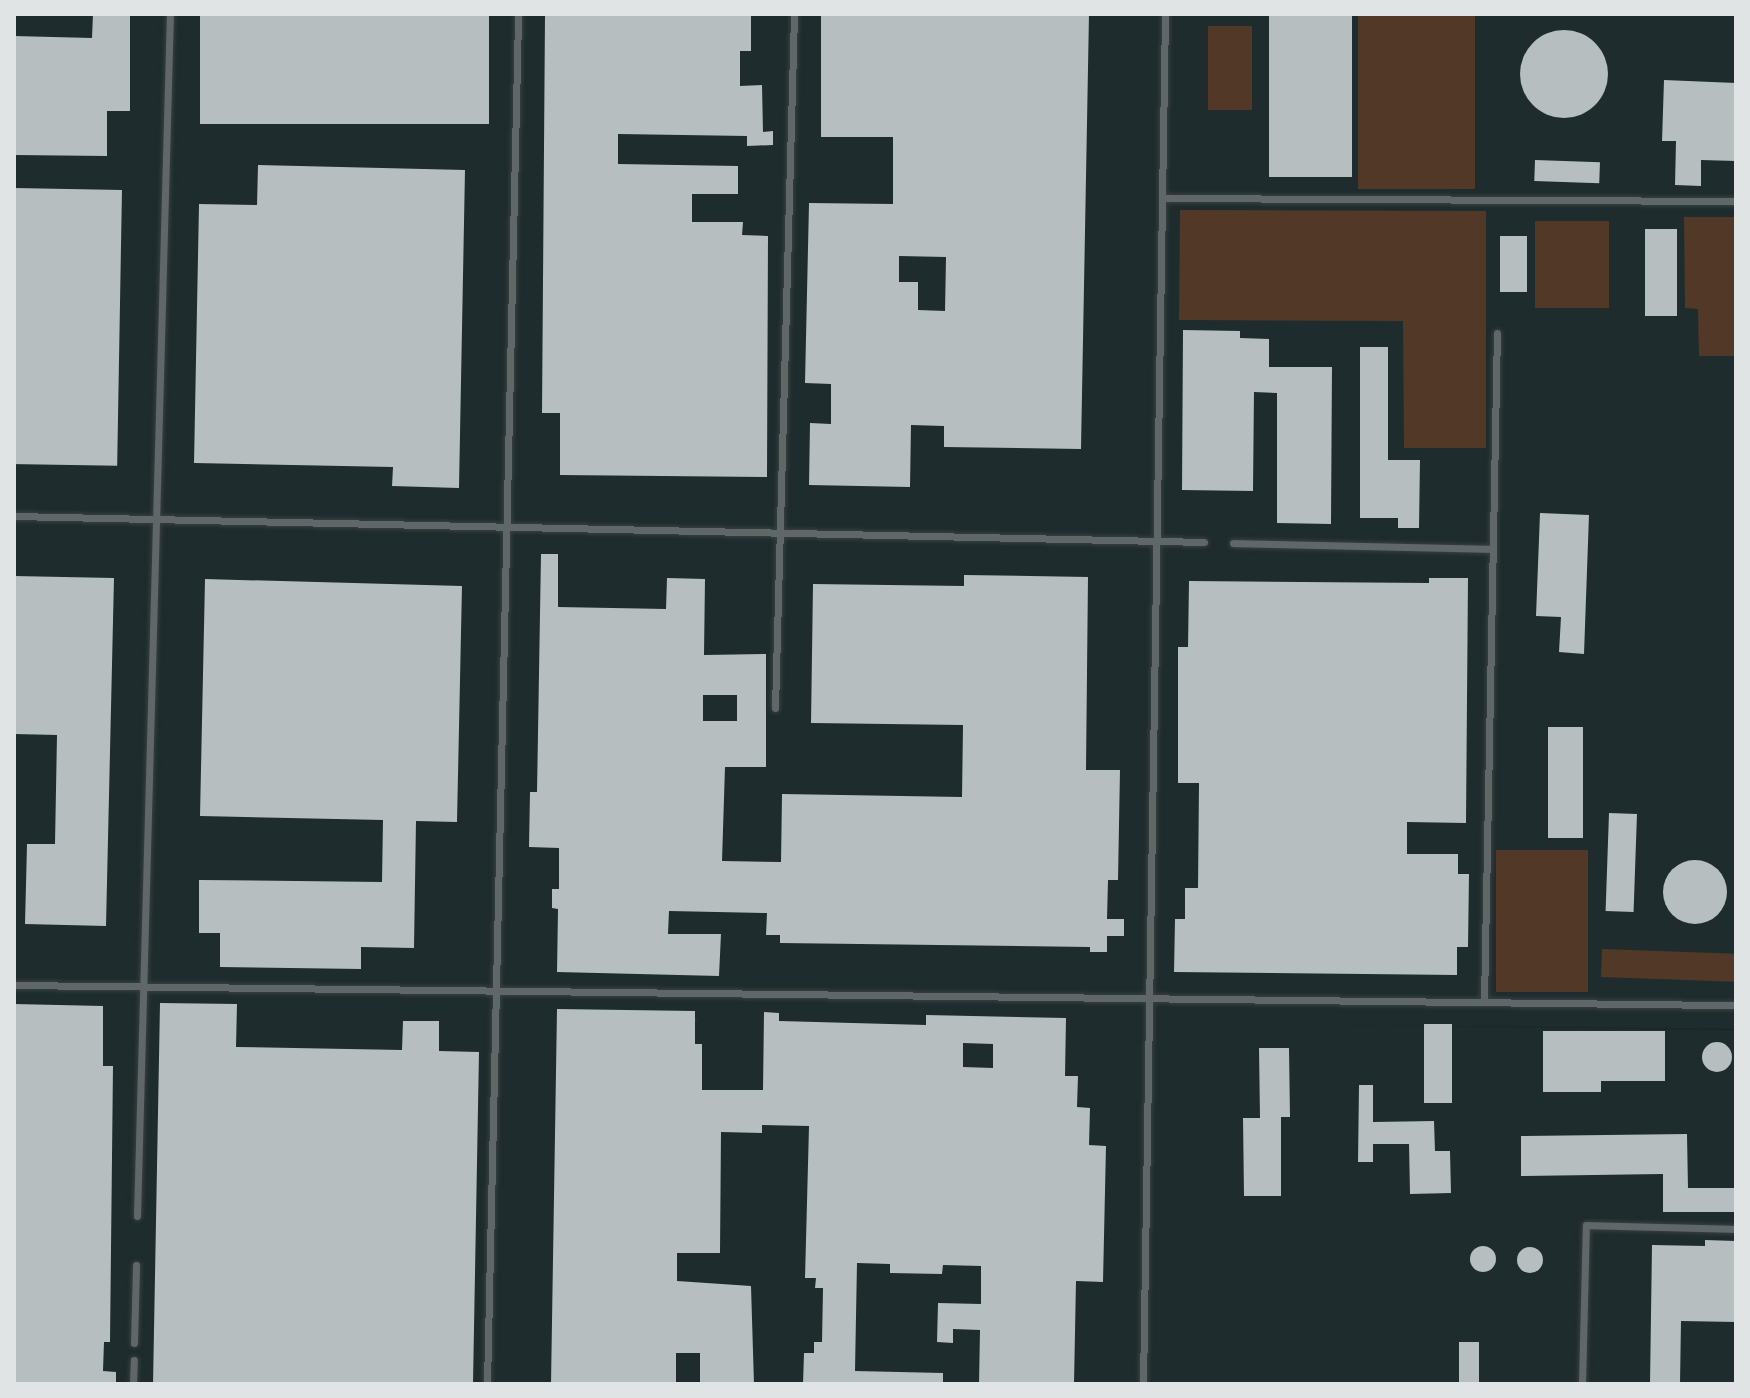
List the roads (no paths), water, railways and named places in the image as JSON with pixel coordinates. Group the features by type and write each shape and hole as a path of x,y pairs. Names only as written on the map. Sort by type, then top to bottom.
{"lane":[{"path":"137,1216 170,14"},
{"path":"487,1384 518,14"},
{"path":"775,708 794,14"},
{"path":"1143,1384 1165,14"},
{"path":"1163,198 1736,201"},
{"path":"1484,1002 1497,333"},
{"path":"14,516 1204,542"},
{"path":"1233,543 1493,549"},
{"path":"14,985 1736,1005"},
{"path":"1582,1384 1586,1225 1736,1229"},
{"path":"134,1343 136,1265"},
{"path":"133,1384 134,1360"}]}
